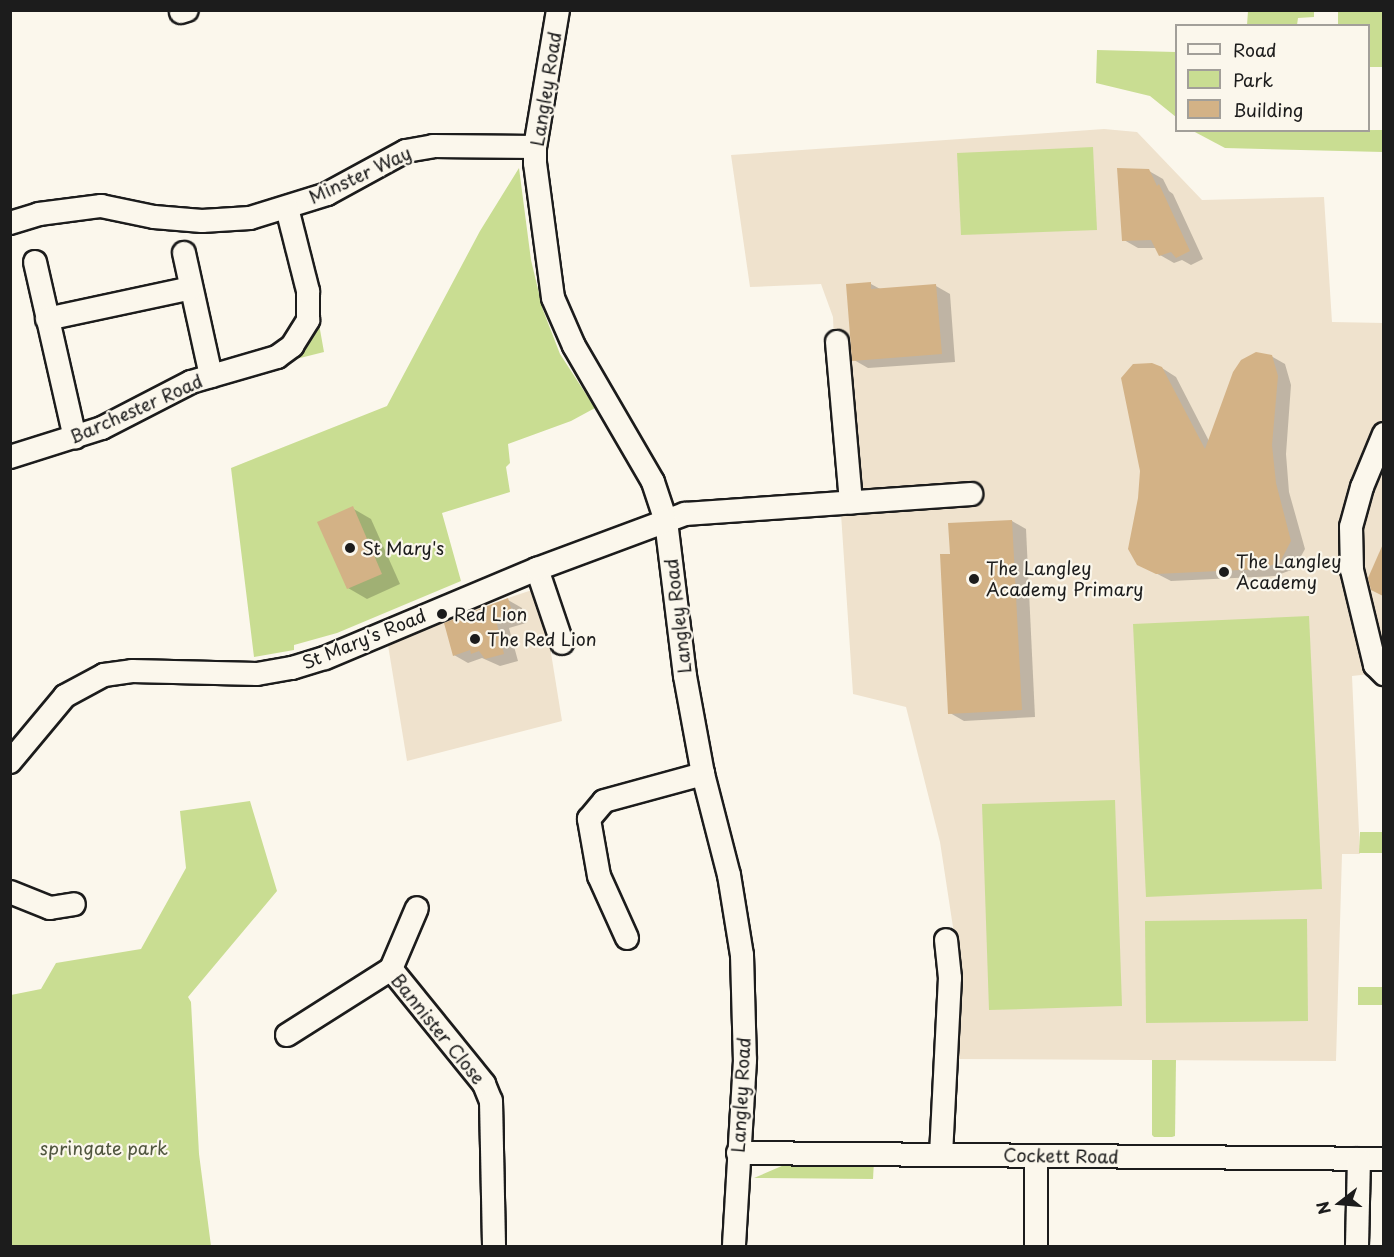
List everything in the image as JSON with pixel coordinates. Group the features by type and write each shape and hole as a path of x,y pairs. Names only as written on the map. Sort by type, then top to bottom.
{"street":[{"name":"Langley Road","path":"558,10 536,147 541,217 553,298 574,346 653,482 666,521 685,676 704,774 729,875 742,955 745,1060 734,1246"},
{"name":"Minster Way","path":"10,223 39,214 101,206 154,217 202,221 250,218 327,194 406,151 433,146 536,147"},
{"name":"Barchester Road","path":"10,457 102,428 191,382 277,357 292,346 308,320 308,291 286,208"},
{"path":"184,253 211,376"},
{"path":"35,262 75,438"},
{"path":"47,318 191,288"},
{"path":"837,342 851,502"},
{"path":"1383,434 1362,487 1351,527 1352,570 1374,665 1383,674"},
{"name":"St Mary's Road","path":"10,762 65,696 104,675 132,671 257,674 292,668 325,658 537,568 685,514 970,494"},
{"path":"537,568 562,643"},
{"path":"627,938 599,876 589,819 604,801 704,774"},
{"path":"10,892 50,908 75,904"},
{"path":"391,969 417,908"},
{"path":"941,1155 950,978 946,940"},
{"name":"Bannister Close","path":"287,1035 391,969 484,1084 491,1101 494,1246"},
{"name":"Cockett Road","path":"738,1153 1383,1159"},
{"path":"1036,1156 1036,1246"},
{"path":"1357,1246 1359,1159"}],"shaded area":[{"name":"The Langley Academy","path":"1104,129 1137,132 1202,200 1324,197 1332,322 1384,323 1383,689 1370,674 1352,676 1360,854 1342,854 1336,1061 957,1059 960,973 940,842 906,707 853,694 841,514 833,317 821,284 750,287 731,155"},
{"path":"535,589 545,616 562,721 407,761 387,639"}],"green space":[{"path":"1248,11 1314,11 1314,17 1298,18 1297,24 1247,24"},
{"path":"1326,11 1383,11 1383,67 1370,67 1370,24 1338,24 1338,12"},
{"path":"1097,50 1175,52 1175,116 1150,96 1096,83"},
{"path":"1370,130 1383,130 1383,152 1225,148 1195,132 1370,132"},
{"path":"1093,147 1097,230 961,235 957,153"},
{"path":"519,168 531,260 543,310 560,354 595,408 571,421 508,444 510,463 506,467 510,492 442,513 461,581 337,633 294,645 294,650 254,657 231,468 387,406 480,231"},
{"path":"319,324 324,352 292,360 308,344"},
{"path":"1309,616 1322,889 1146,897 1133,624"},
{"path":"1115,800 1122,1006 989,1010 982,804"},
{"name":"springate park","path":"250,801 277,891 188,997 191,1002 199,1154 211,1246 11,1246 11,995 41,989 56,963 141,949 186,868 180,811"},
{"path":"1360,832 1383,832 1383,853 1359,853"},
{"path":"1307,919 1308,1021 1146,1023 1145,921"},
{"path":"1358,987 1383,987 1383,1005 1358,1005"},
{"path":"1152,1060 1176,1060 1175,1136 1172,1137 1152,1135"},
{"path":"874,1161 873,1179 754,1178 791,1162"}],"building":[{"path":"1117,168 1149,169 1157,186 1159,184 1190,251 1176,258 1171,252 1159,256 1151,240 1122,241"},
{"path":"871,282 871,289 936,284 942,354 852,361 846,284"},
{"path":"1256,352 1272,355 1278,376 1272,445 1276,483 1291,541 1280,562 1261,569 1156,574 1137,565 1128,549 1138,498 1140,471 1121,378 1133,364 1152,363 1162,367 1205,449 1233,372 1241,360"},
{"name":"St Mary's","path":"353,506 382,574 347,589 317,522"},
{"path":"1012,520 1022,710 948,714 940,554 950,554 948,523"},
{"path":"1383,544 1383,596 1371,590 1368,578"},
{"name":"The Red Lion","path":"508,598 513,615 496,620 504,654 485,659 479,651 471,654 470,650 453,656 444,623"}],"place":[{"name":"St Mary's","path":"350,548"},
{"name":"The Langley Academy","path":"1224,572"},
{"name":"The Langley Academy Primary","path":"974,579"},
{"name":"Red Lion","path":"442,614"},
{"name":"The Red Lion","path":"475,639"}]}
